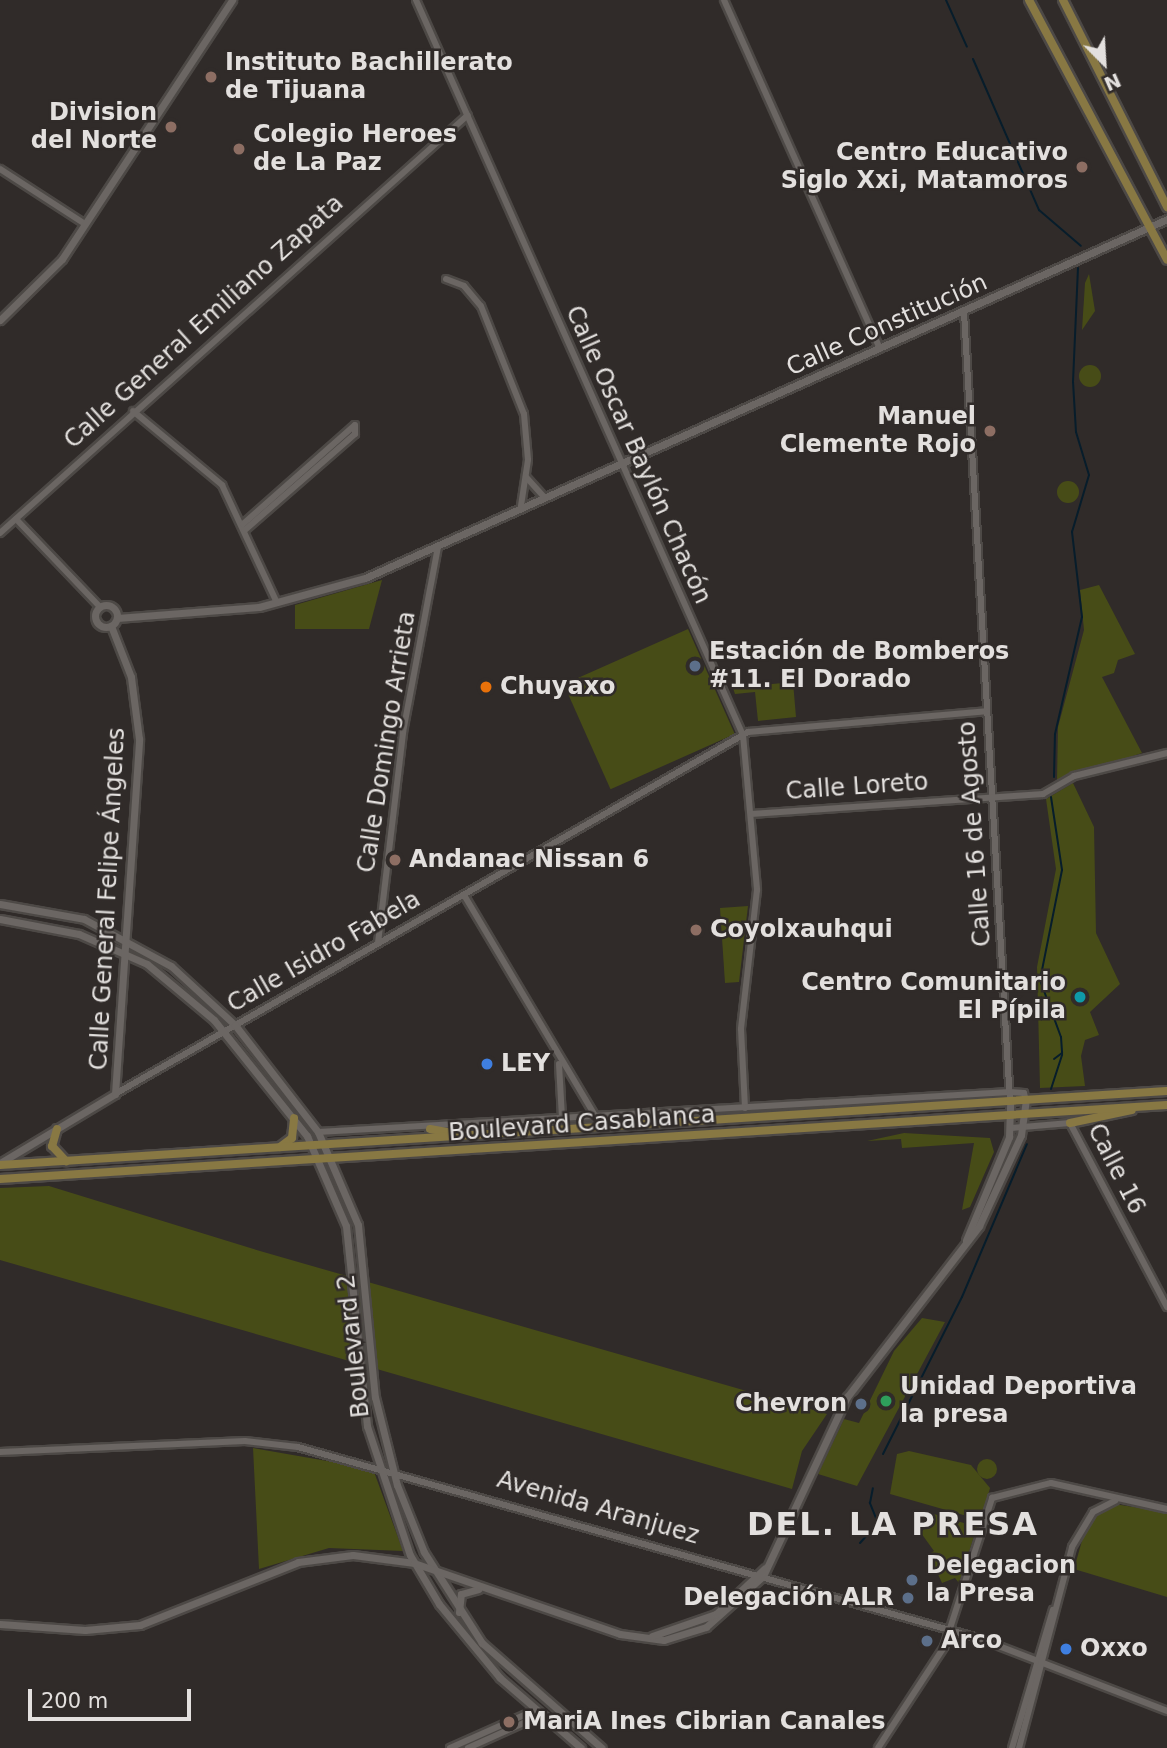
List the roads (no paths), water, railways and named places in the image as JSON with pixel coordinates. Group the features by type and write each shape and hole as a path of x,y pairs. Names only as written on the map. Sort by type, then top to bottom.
{"main road":[{"path":"0,320 53,271 232,0"},
{"path":"1029,0 1167,260"},
{"path":"1063,0 1167,207"},
{"name":"Calle Constitución","path":"117,618 277,603 354,582 438,547 620,461 964,312 1167,219"},
{"path":"100,607 111,607 117,618 111,626"},
{"name":"Calle General Felipe Ángeles","path":"100,607 98,624 111,626 131,677 138,720 115,1094"},
{"name":"Boulevard 2","path":"0,904 61,912 126,938 171,967 235,1026 318,1132 334,1159 362,1246 375,1397 393,1470 432,1570 459,1612 519,1681 602,1748"},
{"name":"Boulevard 2","path":"0,919 52,926 125,952 172,983 224,1032 294,1118 319,1160 351,1248 363,1396 378,1467 414,1563 472,1646 536,1713 581,1748"},
{"name":"Boulevard Casablanca","path":"0,1164 313,1147 1167,1091"},
{"name":"Calle Isidro Fabela","path":"0,1164 115,1094"},
{"path":"0,1624 133,1626 183,1613 308,1560 363,1555 414,1563 480,1588 648,1638 677,1638 713,1623 761,1575 835,1418 966,1241 1023,1129 1026,1101"},
{"path":"966,1241 1011,1128 1010,1102"},
{"name":"Boulevard Casablanca","path":"0,1180 1167,1105"},
{"path":"1070,1123 1146,1106"},
{"path":"274,1148 292,1138 294,1118"},
{"path":"57,1129 52,1146 68,1161"},
{"path":"430,1129 471,1136"},
{"path":"459,1612 461,1594 480,1588"}],"street":[{"name":"Calle Oscar Baylón Chacón","path":"416,0 743,735 757,900 741,1029 745,1108"},
{"path":"724,0 880,349"},
{"name":"Calle General Emiliano Zapata","path":"0,533 133,411 468,115"},
{"path":"0,169 85,223"},
{"path":"446,279 473,294 491,327 526,423 526,476 521,506"},
{"name":"Calle 16 de Agosto","path":"964,312 1010,1102"},
{"path":"133,411 214,477 244,527 277,603"},
{"path":"244,527 357,427 244,527"},
{"path":"526,476 543,496"},
{"path":"16,519 100,607"},
{"name":"Calle Domingo Arrieta","path":"378,943 403,732 438,547"},
{"path":"743,735 986,711"},
{"name":"Calle Isidro Fabela","path":"115,1094 743,735"},
{"name":"Calle Loreto","path":"751,814 1047,793 1074,776 1167,753"},
{"path":"464,895 559,1062 596,1117"},
{"path":"559,1062 562,1118"},
{"path":"318,1132 430,1129 562,1118 1010,1092 1024,1093 1026,1101"},
{"path":"1011,1128 1070,1123"},
{"name":"Calle 16","path":"1070,1123 1167,1307"},
{"name":"Avenida Aranjuez","path":"0,1452 259,1441 393,1470 951,1630 1167,1711"},
{"path":"878,1748 910,1707 951,1630 992,1498 1051,1483 1117,1501 1167,1509"},
{"path":"1012,1748 1081,1527 1103,1505 1117,1501"},
{"path":"1019,1748 1039,1662"},
{"path":"450,1748 536,1713"},
{"path":"468,1748 536,1713"}],"waterway":[{"path":"946,0 967,47"},
{"path":"973,59 1039,210 1081,246"},
{"path":"1054,777 1055,734 1082,617 1072,532 1089,475 1076,432 1073,382 1078,268"},
{"path":"1051,797 1062,870 1040,980 1061,1037 1062,1053 1054,1059"},
{"path":"1051,1089 1062,1055"},
{"path":"883,1454 962,1297 1027,1144"},
{"path":"860,1543 878,1523 870,1503 873,1488"}],"place":[{"name":"Instituto Bachillerato de Tijuana","path":"211,77"},
{"name":"Division del Norte","path":"171,127"},
{"name":"Colegio Heroes de La Paz","path":"239,149"},
{"name":"Centro Educativo Siglo Xxi, Matamoros","path":"1082,167"},
{"name":"Manuel Clemente Rojo","path":"990,431"},
{"name":"Estación de Bomberos #11. El Dorado","path":"695,666"},
{"name":"Chuyaxo","path":"486,687"},
{"name":"Andanac Nissan 6","path":"395,860"},
{"name":"Coyolxauhqui","path":"696,930"},
{"name":"Centro Comunitario El Pípila","path":"1080,997"},
{"name":"LEY","path":"487,1064"},
{"name":"Unidad Deportiva la presa","path":"886,1401"},
{"name":"Chevron","path":"861,1404"},
{"name":"Delegacion la Presa","path":"912,1580"},
{"name":"Delegación ALR","path":"908,1598"},
{"name":"Arco","path":"927,1641"},
{"name":"Oxxo","path":"1066,1649"},
{"name":"MariA Ines Cibrian Canales","path":"509,1722"}],"district":[{"name":"DEL. LA PRESA","path":"893,1524"}]}
